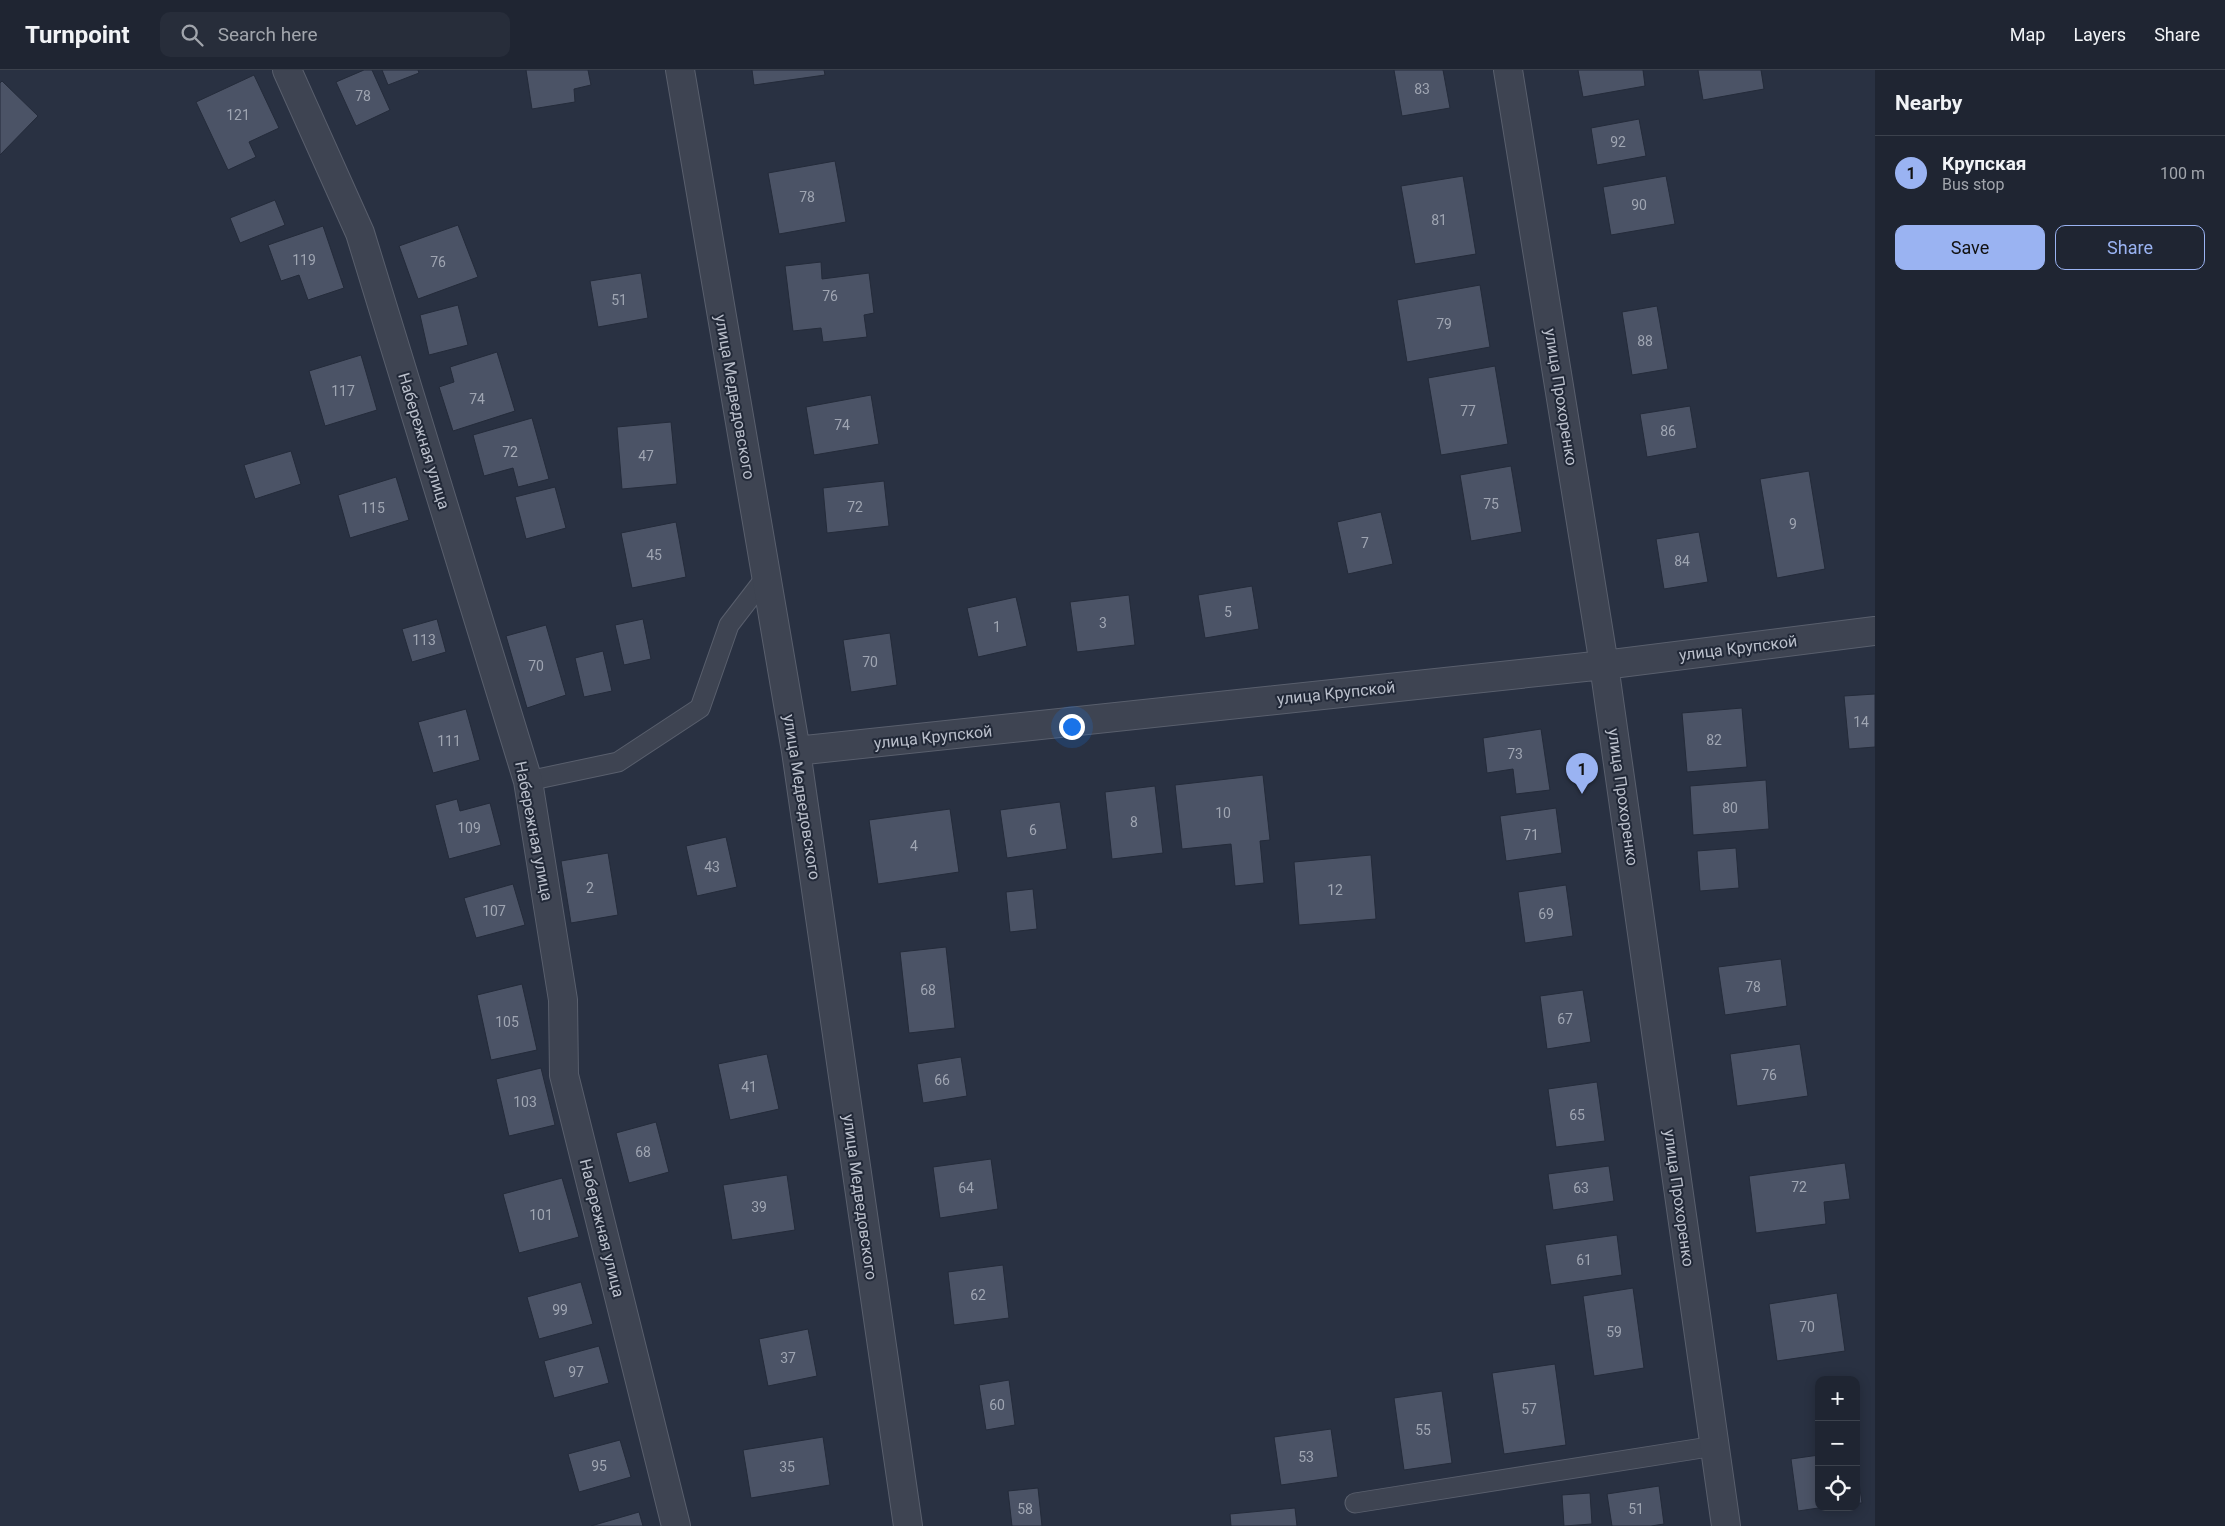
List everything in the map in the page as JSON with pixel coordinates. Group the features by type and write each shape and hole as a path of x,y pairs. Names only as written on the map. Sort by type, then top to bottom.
{"street":[{"name":"Набережная улица","path":"287,70 360,233 528,781 563,1000 564,1075 676,1526"},
{"name":"улица Медведовского","path":"680,70 796,752 908,1526"},
{"name":"улица Прохоренко","path":"1508,70 1604,664 1726,1526"},
{"name":"улица Крупской","path":"796,752 1604,664 1875,631"}],"lane":[{"path":"528,781 618,762 700,708 729,625 766,577"},
{"path":"1355,1503 1714,1446"}],"building":[{"path":"364,70 372,70 390,110 356,126 336,82"},
{"path":"382,70 418,70 419,73 388,85"},
{"path":"526,70 588,70 591,85 574,89 575,102 532,109"},
{"path":"752,70 824,70 825,75 754,85"},
{"path":"1394,70 1443,70 1450,108 1402,116"},
{"path":"1578,70 1643,70 1645,86 1583,97"},
{"path":"1698,70 1761,70 1764,89 1703,100"},
{"path":"254,75 279,128 249,142 256,157 228,170 196,102"},
{"path":"2,81 38,116 0,155 0,83"},
{"path":"1639,119 1646,156 1597,165 1591,128"},
{"path":"835,161 846,222 779,234 768,173"},
{"path":"1463,176 1476,254 1415,264 1401,186"},
{"path":"1666,176 1675,224 1611,235 1603,187"},
{"path":"275,200 285,225 240,243 230,218"},
{"path":"458,225 478,277 418,299 399,246"},
{"path":"323,226 344,288 308,300 299,275 281,281 268,245"},
{"path":"821,262 822,279 869,273 874,313 864,315 867,337 823,342 821,328 793,331 785,266"},
{"path":"641,273 648,318 598,327 590,281"},
{"path":"1480,285 1490,347 1407,362 1397,300"},
{"path":"458,305 468,345 429,355 420,315"},
{"path":"1657,306 1668,369 1632,375 1622,312"},
{"path":"497,352 515,411 453,431 439,387 454,382 450,367"},
{"path":"361,355 377,410 325,426 309,371"},
{"path":"1495,366 1508,444 1441,455 1428,378"},
{"path":"871,395 879,444 814,455 806,407"},
{"path":"1690,406 1697,448 1647,457 1640,414"},
{"path":"532,418 549,479 518,487 513,468 484,476 473,435"},
{"path":"671,422 677,484 622,489 617,427"},
{"path":"291,451 301,484 255,499 244,465"},
{"path":"1511,466 1522,532 1471,541 1460,475"},
{"path":"1809,471 1825,569 1777,578 1760,479"},
{"path":"396,477 409,520 350,538 338,495"},
{"path":"884,481 889,526 827,533 823,488"},
{"path":"555,487 566,528 526,539 515,497"},
{"path":"1381,512 1393,564 1348,574 1337,522"},
{"path":"676,522 686,577 632,588 621,533"},
{"path":"1699,532 1708,582 1664,589 1656,539"},
{"path":"1252,586 1259,629 1205,638 1198,595"},
{"path":"1129,595 1135,645 1077,652 1070,602"},
{"path":"1016,597 1027,646 978,657 967,608"},
{"path":"437,619 446,652 412,662 402,629"},
{"path":"643,619 651,659 624,665 615,625"},
{"path":"546,625 566,695 527,708 506,636"},
{"path":"890,633 897,685 851,692 843,640"},
{"path":"603,651 612,691 584,697 575,658"},
{"path":"1875,694 1875,747 1849,749 1844,696"},
{"path":"1742,708 1747,767 1687,772 1682,713"},
{"path":"466,709 480,760 433,773 418,722"},
{"path":"1541,729 1550,790 1516,794 1513,769 1487,773 1483,738"},
{"path":"1263,775 1270,840 1260,841 1264,883 1235,886 1231,844 1182,849 1175,785"},
{"path":"1766,780 1769,829 1693,835 1690,786"},
{"path":"1155,786 1163,853 1112,859 1105,792"},
{"path":"457,799 460,811 490,803 501,845 449,859 435,805"},
{"path":"1060,802 1067,849 1007,858 1000,810"},
{"path":"1556,808 1562,853 1506,861 1500,816"},
{"path":"950,809 959,872 878,884 869,820"},
{"path":"726,837 737,887 697,896 686,846"},
{"path":"1736,848 1739,888 1700,891 1697,851"},
{"path":"608,853 618,915 571,923 561,861"},
{"path":"1371,855 1376,919 1299,925 1294,862"},
{"path":"513,884 525,925 476,938 464,898"},
{"path":"1566,885 1573,936 1525,943 1518,892"},
{"path":"1033,889 1037,929 1010,932 1006,892"},
{"path":"946,947 955,1028 909,1033 900,952"},
{"path":"1781,959 1787,1006 1725,1015 1718,967"},
{"path":"522,984 537,1050 491,1060 477,995"},
{"path":"1583,990 1591,1042 1547,1049 1540,996"},
{"path":"1800,1044 1808,1096 1737,1106 1730,1054"},
{"path":"767,1054 779,1109 730,1120 718,1064"},
{"path":"961,1057 967,1096 923,1103 917,1064"},
{"path":"541,1068 555,1125 509,1136 496,1079"},
{"path":"1597,1082 1605,1141 1556,1147 1548,1089"},
{"path":"656,1122 669,1172 629,1183 616,1133"},
{"path":"991,1159 998,1209 940,1218 933,1167"},
{"path":"1845,1163 1850,1199 1824,1202 1826,1224 1756,1233 1749,1176"},
{"path":"1609,1166 1614,1201 1553,1210 1548,1174"},
{"path":"787,1175 795,1230 732,1240 723,1185"},
{"path":"562,1178 579,1237 519,1253 503,1194"},
{"path":"1617,1235 1622,1275 1551,1285 1545,1245"},
{"path":"1003,1265 1009,1318 954,1325 948,1272"},
{"path":"581,1282 593,1324 539,1339 527,1297"},
{"path":"1633,1288 1644,1368 1594,1376 1583,1296"},
{"path":"1837,1293 1845,1351 1777,1361 1769,1304"},
{"path":"808,1329 817,1376 768,1386 759,1339"},
{"path":"599,1346 609,1383 554,1398 544,1361"},
{"path":"1555,1364 1566,1445 1504,1454 1492,1373"},
{"path":"1009,1380 1015,1425 986,1430 979,1385"},
{"path":"1442,1391 1452,1463 1404,1470 1394,1398"},
{"path":"1331,1429 1338,1477 1281,1485 1274,1437"},
{"path":"823,1437 830,1485 751,1498 743,1450"},
{"path":"620,1440 631,1477 579,1492 568,1454"},
{"path":"1815,1456 1815,1508 1798,1511 1791,1459"},
{"path":"1659,1486 1664,1524 1612,1526 1607,1494"},
{"path":"1038,1488 1042,1526 1012,1526 1008,1491"},
{"path":"1590,1493 1592,1524 1564,1526 1562,1495"},
{"path":"1295,1508 1297,1526 1231,1526 1230,1514"},
{"path":"639,1512 643,1526 591,1526"}],"place":[{"name":"Крупская","path":"1582,794"}]}
